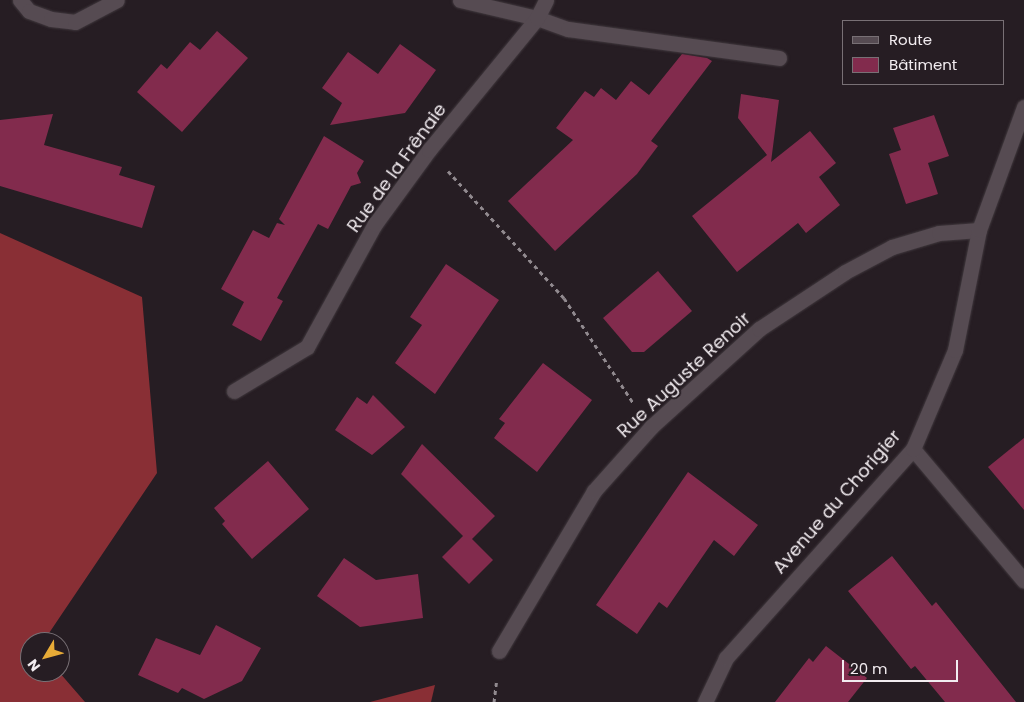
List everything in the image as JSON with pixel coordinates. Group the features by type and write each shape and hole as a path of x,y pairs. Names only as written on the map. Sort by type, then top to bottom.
{"street":[{"path":"20,0 29,11 51,19 75,22 117,0"},
{"path":"460,0 537,18 568,29 779,58"},
{"name":"Rue de la Frênaie","path":"234,391 307,347 375,224 428,150 537,18 546,0"},
{"name":"Avenue du Chorigier","path":"705,702 726,658 913,449 955,350 979,230 1024,107"},
{"name":"Rue Auguste Renoir","path":"499,651 594,491 651,426 759,329 845,272 892,247 939,233 979,230"},
{"path":"913,449 1024,581"}],"path":[{"path":"428,150 564,298 651,426"}],"shaded area":[{"path":"0,233 142,297 157,473 50,632 20,632 20,682 68,682 85,702 0,702"},
{"path":"435,685 431,702 370,702"}],"building":[{"path":"217,31 248,58 182,132 137,92 161,64 167,69 190,42 200,50"},
{"path":"400,44 436,70 405,113 330,125 342,103 322,88 348,52 378,74"},
{"path":"682,54 707,58 712,61 651,141 658,146 637,174 555,251 508,201 573,140 556,128 585,91 594,97 601,88 616,100 631,81 649,95"},
{"path":"741,94 779,100 771,162 810,131 836,163 819,177 840,205 806,233 798,223 737,272 692,216 767,155 738,118"},
{"path":"53,114 44,145 122,167 119,175 155,186 142,228 0,186 0,120"},
{"path":"934,115 949,156 928,163 938,194 906,204 889,154 901,150 893,128"},
{"path":"324,136 364,161 357,173 361,183 351,186 328,229 318,224 277,298 283,301 261,341 232,325 244,302 221,289 253,230 269,238 277,223 285,225 279,219"},
{"path":"446,264 499,300 435,394 395,363 422,325 410,317"},
{"path":"658,271 692,311 644,352 632,352 603,318"},
{"path":"543,363 592,400 537,472 494,438 505,423 499,419"},
{"path":"373,395 405,427 372,455 335,430 357,397 367,404"},
{"path":"1024,438 1024,510 988,467"},
{"path":"422,444 495,516 472,539 493,560 469,584 442,557 463,536 401,474"},
{"path":"268,461 309,509 252,559 222,524 225,521 214,508"},
{"path":"688,472 758,525 734,556 714,540 667,608 659,602 637,634 596,605"},
{"path":"892,556 932,606 936,602 1016,702 945,702 915,666 911,669 848,591"},
{"path":"344,558 376,580 418,574 423,618 360,627 317,596"},
{"path":"216,625 261,648 242,681 204,699 182,688 178,693 138,675 156,638 200,655"},
{"path":"826,646 867,678 848,702 775,702 809,658 813,662"}]}
